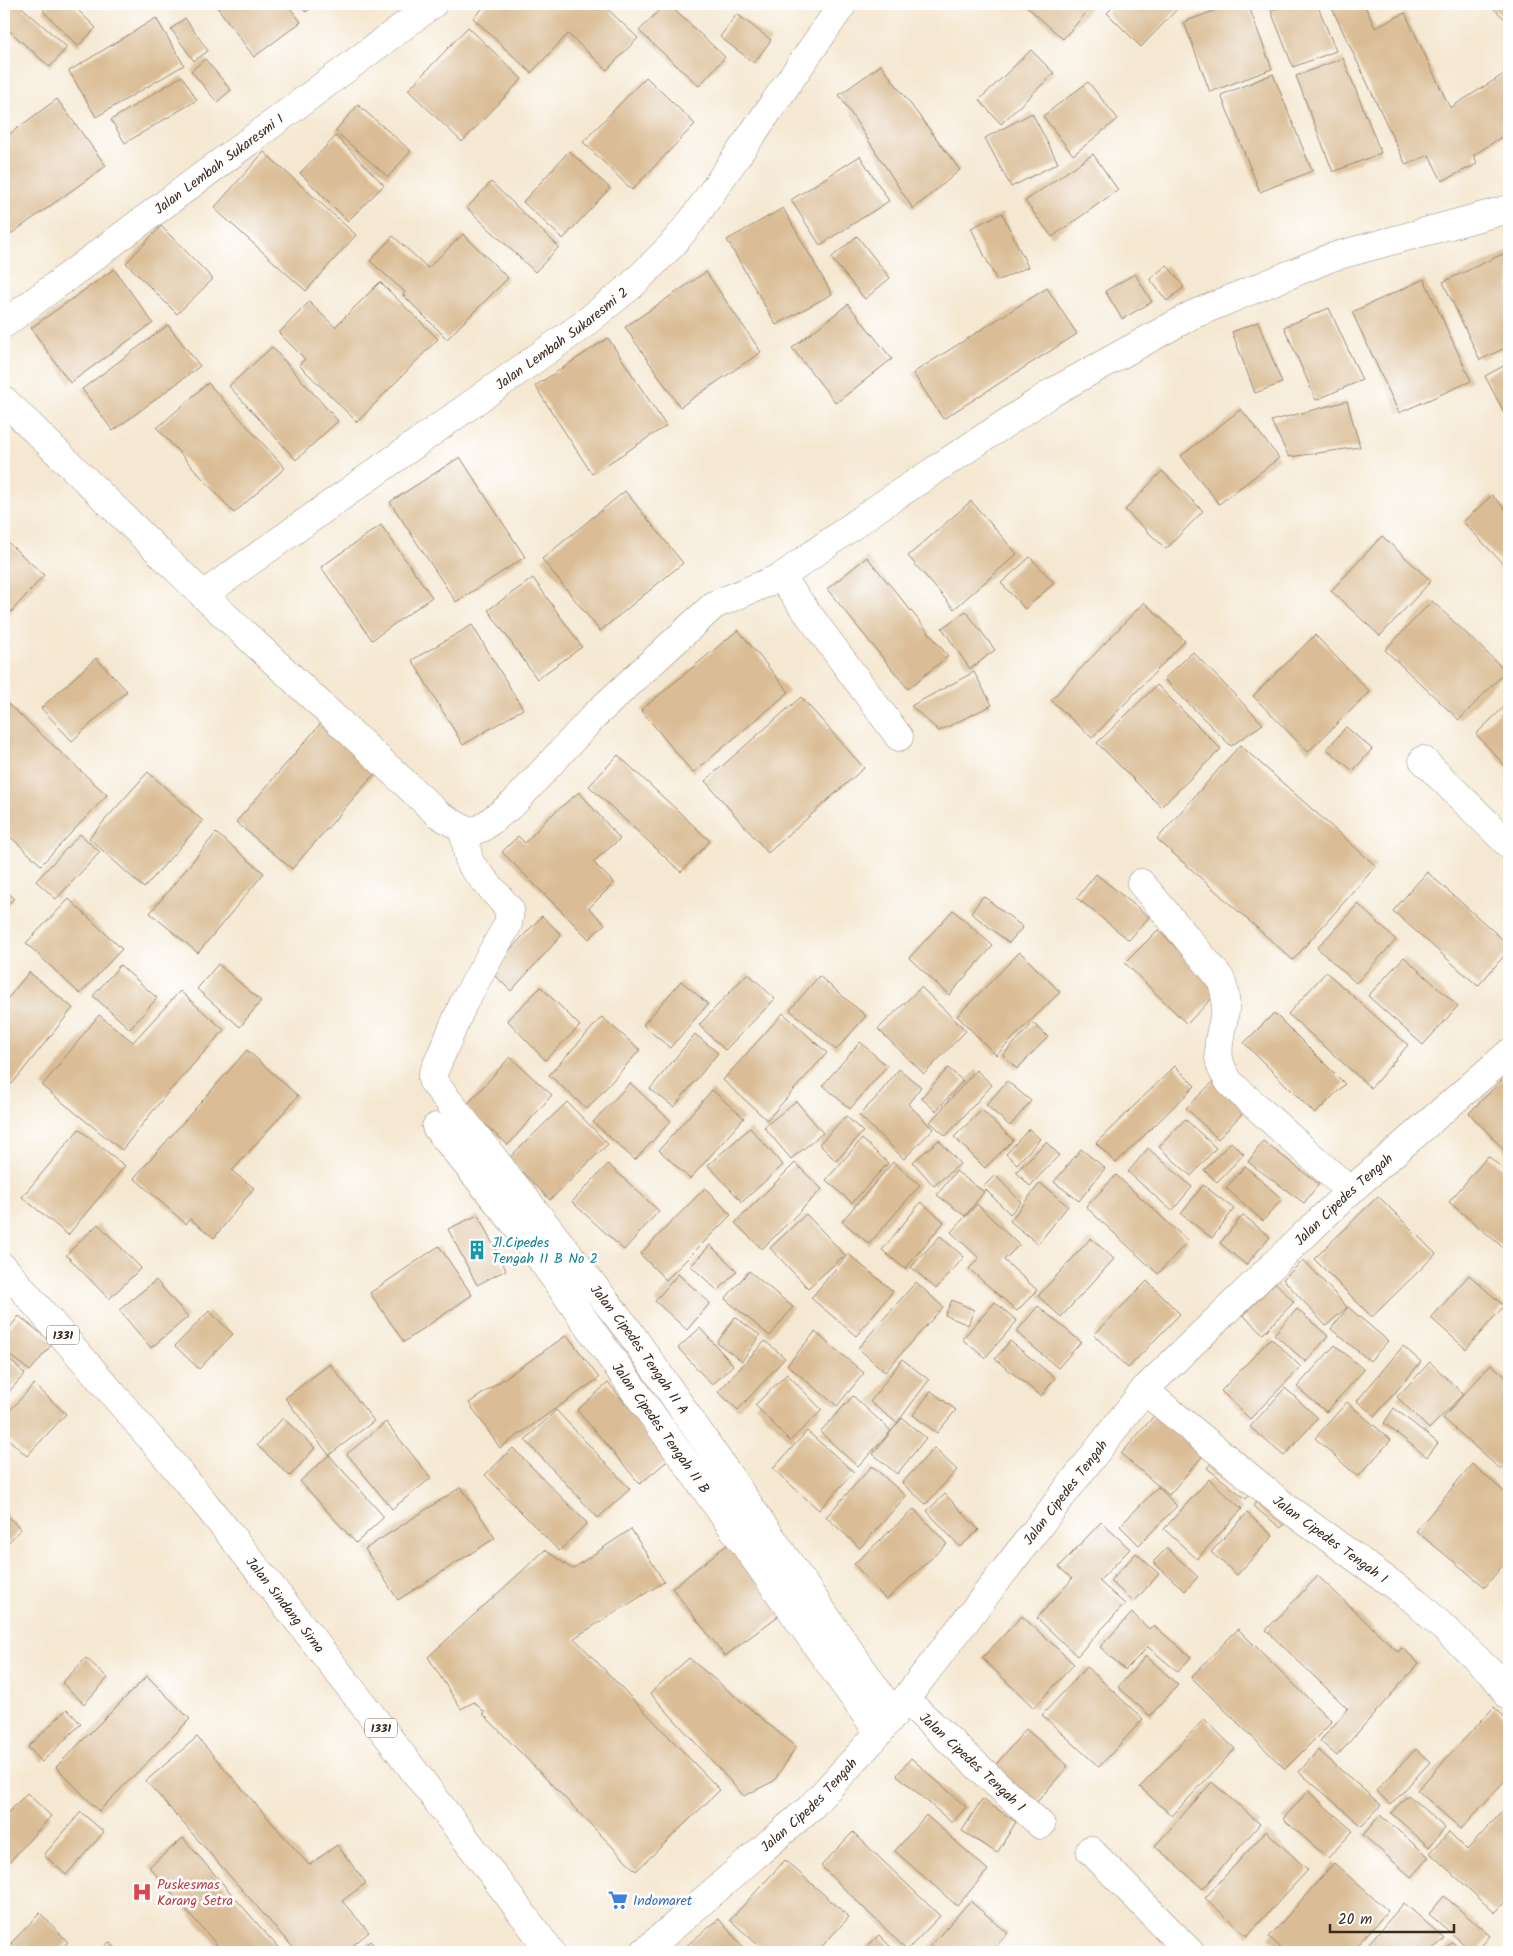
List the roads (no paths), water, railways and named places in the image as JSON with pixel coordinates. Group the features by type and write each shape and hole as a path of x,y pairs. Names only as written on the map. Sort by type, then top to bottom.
{"street":[{"name":"Jalan Lembah Sukaresmi I","path":"4,324 433,4"},
{"name":"Jalan Lembah Sukaresmi 2","path":"203,595 580,327 632,285 691,222 843,4"},
{"path":"4,400 203,595 438,814 463,829 473,831 482,828 514,803 596,714 714,604 781,577 879,507 1053,392 1192,315 1332,258 1509,209"},
{"path":"781,577 899,737"},
{"path":"1423,760 1509,845"},
{"name":"Jalan Cipedes Tengah II B","path":"463,829 472,866 510,910 508,924 464,1002 432,1076 445,1118 520,1230 893,1716"},
{"path":"1141,883 1220,978 1226,991 1219,1058 1223,1071 1230,1083 1350,1191"},
{"name":"Jalan Cipedes Tengah","path":"644,1952 811,1807 893,1716 1144,1390 1350,1191 1509,1053"},
{"name":"Jalan Sindang Sirna","path":"4,1268 121,1403 207,1507 417,1775 551,1952"},
{"name":"Jalan Cipedes Tengah I","path":"1144,1390 1287,1508 1414,1600 1494,1674 1509,1696"},
{"name":"Jalan Cipedes Tengah 1","path":"893,1716 1041,1825"},
{"path":"1090,1850 1190,1952"}],"place":[{"name":"Jl.Cipedes Tengah II B No 2","path":"477,1250"},
{"name":"Puskesmas Karang Setra","path":"142,1892"},
{"name":"Indomaret","path":"618,1900"}]}
